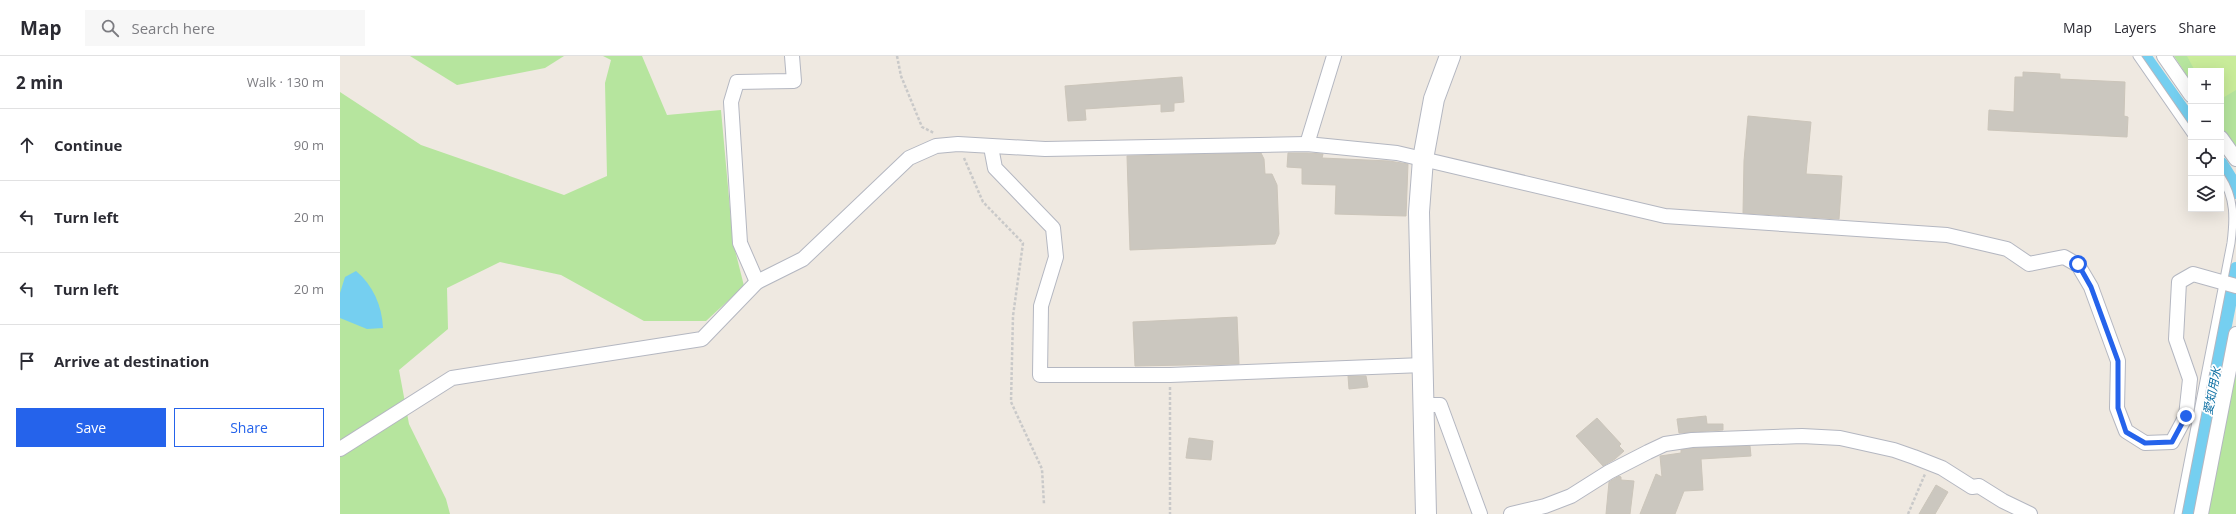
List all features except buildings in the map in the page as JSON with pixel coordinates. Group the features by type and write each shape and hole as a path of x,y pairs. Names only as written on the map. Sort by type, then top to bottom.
{"street":[{"path":"757,282 740,243 731,102 737,82 794,81 792,56"},
{"path":"1307,144 1334,56"},
{"path":"1426,514 1424,366 1419,212 1423,159 1434,99 1450,56"},
{"path":"2164,56 2188,91"},
{"path":"2222,140 2236,160"},
{"path":"340,449 452,378 702,339 757,282 803,259 909,158 936,146 958,144 1045,149 1307,144 1397,153 1665,216 1947,235 2007,249 2030,264 2064,257 2078,264 2091,287 2118,361 2118,408 2126,432 2145,443 2172,442 2186,416 2190,379 2176,339 2179,282 2193,274 2229,284"},
{"path":"991,147 995,168 1053,228 1056,257 1041,306 1040,375 1170,374 1424,366"},
{"path":"2201,514 2236,334"},
{"path":"1424,405 1440,405 1480,514"},
{"path":"1511,514 1545,506 1571,496 1609,472 1665,444 1686,441 1824,436 1894,450 1929,462 1942,468 1972,487 1979,486 2003,501 2030,514"}],"lane":[{"path":"2137,56 2188,130"},
{"path":"2178,514 2229,284 2234,222 2232,201 2224,184"}],"path":[{"path":"897,56 901,76 922,127 958,144 983,202 1023,243 1013,316 1011,402 1042,469 1044,504"},
{"path":"1170,374 1170,514"},
{"path":"1908,514 1923,483 1929,462"}],"green space":[{"path":"410,56 564,56 545,68 457,85"},
{"path":"603,56 642,56 667,115 721,110 733,242 744,286 706,321 644,321 561,275 500,262 447,288 448,329 399,370 409,424 446,499 450,514 340,514 340,92 421,145 564,195 607,176 605,83 611,60"},
{"path":"2174,56 2236,56 2236,150 2224,132 2224,68 2188,68 2188,77"},
{"path":"2187,56 2236,56 2236,90 2224,97 2224,68 2193,68"},
{"path":"2236,362 2236,514 2206,514"}],"water":[{"path":"356,271 372,289 376,296 381,312 383,328 367,329 340,318 340,293 345,277"}],"waterway":[{"name":"愛知用水","path":"2144,56 2188,118"},
{"name":"愛知用水","path":"2224,169 2236,192"},
{"name":"愛知用水","path":"2188,514 2236,269"}],"route":[{"path":"2078,264 2091,287 2118,361 2118,408 2126,432 2145,443 2172,442 2186,416"}]}
